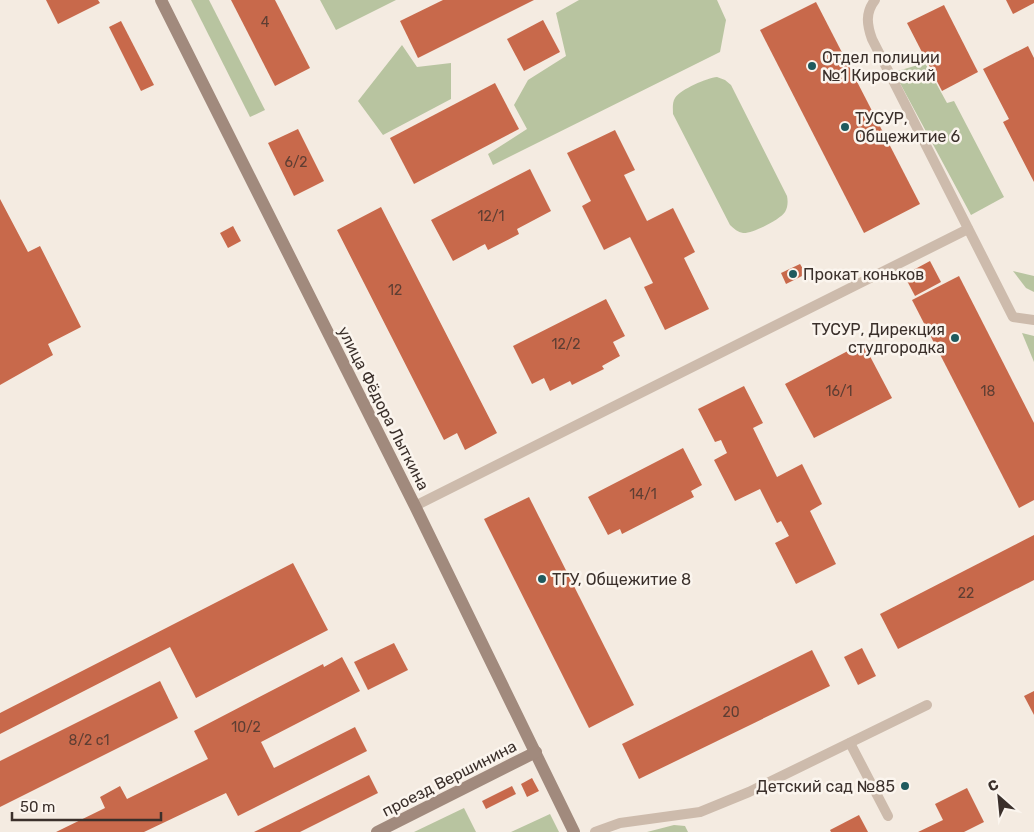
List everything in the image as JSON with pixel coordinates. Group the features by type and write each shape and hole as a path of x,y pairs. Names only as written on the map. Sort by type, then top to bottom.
{"street":[{"name":"улица Фёдора Лыткина","path":"161,0 415,506 574,832"},
{"name":"проезд Вершинина","path":"377,832 536,752"}],"lane":[{"path":"875,0 868,14 867,25 872,40 1013,317 1034,320"},
{"path":"415,506 968,229"},
{"path":"595,832 620,823 700,812 749,792 927,705"},
{"path":"850,743 888,816"}],"green space":[{"path":"191,0 209,0 265,110 250,117"},
{"path":"320,0 396,0 336,30"},
{"path":"579,0 717,0 726,20 720,52 493,165 488,154 527,129 514,105 528,80 566,56 556,13"},
{"path":"402,45 417,67 451,63 451,99 383,135 358,101"},
{"path":"925,63 947,103 954,101 1004,197 971,215 894,72"},
{"path":"717,77 731,85 787,196 787,206 782,215 766,225 747,233 739,232 730,225 673,114 673,102 678,95 694,84"},
{"path":"1013,271 1034,276 1034,292 1026,288"},
{"path":"1022,333 1034,336 1034,362"},
{"path":"464,808 476,832 414,832"},
{"path":"550,814 559,832 511,832"},
{"path":"674,825 685,826 688,832 647,832"}],"building":[{"path":"46,0 98,0 100,3 58,24"},
{"path":"231,0 275,0 310,68 275,86"},
{"path":"443,0 534,0 418,58 400,21"},
{"path":"1006,0 1034,0 1034,3 1013,14"},
{"name":"ТУСУР, Общежитие 6","path":"816,2 920,204 864,233 760,30"},
{"path":"944,5 978,72 942,91 907,23"},
{"path":"543,20 560,52 524,71 507,39"},
{"path":"121,21 154,85 141,91 109,27"},
{"path":"1028,46 1034,58 1034,182 1003,122 1009,119 983,69"},
{"path":"495,83 519,129 414,184 390,138"},
{"path":"298,129 324,181 294,196 268,143"},
{"path":"615,130 635,170 624,175 647,221 673,208 695,252 684,258 709,309 665,330 644,287 653,283 630,237 604,250 582,206 591,201 567,153"},
{"path":"530,169 551,211 517,229 519,234 488,250 485,244 453,261 431,220"},
{"path":"0,199 28,252 40,246 81,327 48,344 53,355 0,385"},
{"path":"381,207 497,433 465,450 457,433 444,440 337,230"},
{"path":"233,226 241,241 228,248 220,233"},
{"path":"930,261 941,282 915,296 904,275"},
{"name":"Прокат коньков","path":"800,264 806,274 786,284 781,273"},
{"path":"959,276 1034,423 1034,500 1019,508 912,300"},
{"path":"606,299 625,336 613,342 620,356 602,366 604,369 572,385 570,381 550,391 544,378 532,384 513,346"},
{"path":"863,343 892,398 814,438 785,384"},
{"path":"744,386 763,423 753,428 777,477 802,464 822,504 810,511 836,564 796,584 775,543 789,536 781,521 777,523 760,489 735,501 714,460 727,453 721,440 715,442 698,409"},
{"path":"683,448 702,485 691,491 694,497 622,534 620,529 608,535 588,497"},
{"name":"ТГУ, Общежитие 8","path":"529,497 634,705 589,728 484,519"},
{"path":"1034,535 1034,580 898,649 880,614"},
{"path":"293,563 328,630 196,698 170,647 0,734 0,713"},
{"path":"394,643 408,670 368,690 354,662"},
{"path":"862,648 876,676 858,685 844,657"},
{"path":"812,650 830,686 639,779 622,744"},
{"path":"342,657 360,691 261,742 274,768 355,727 367,751 238,816 226,793 144,832 56,832 105,808 100,797 120,786 127,799 208,759 194,731 323,664 324,667"},
{"path":"160,681 178,718 0,807 0,761"},
{"path":"1034,691 1034,715 1024,696"},
{"path":"369,775 378,793 300,832 254,832"},
{"path":"532,778 539,791 527,797 521,784"},
{"path":"512,786 516,794 486,809 482,801"},
{"path":"967,788 984,822 964,832 918,832 943,820 935,804"},
{"path":"859,815 868,832 831,832 830,830"}],"place":[{"name":"Отдел полиции №1 Кировский","path":"812,66"},
{"name":"ТУСУР, Общежитие 6","path":"845,127"},
{"name":"Прокат коньков","path":"793,274"},
{"name":"ТУСУР, Дирекция студгородка","path":"955,338"},
{"name":"ТГУ, Общежитие 8","path":"542,579"},
{"name":"Детский сад №85","path":"905,786"}]}
